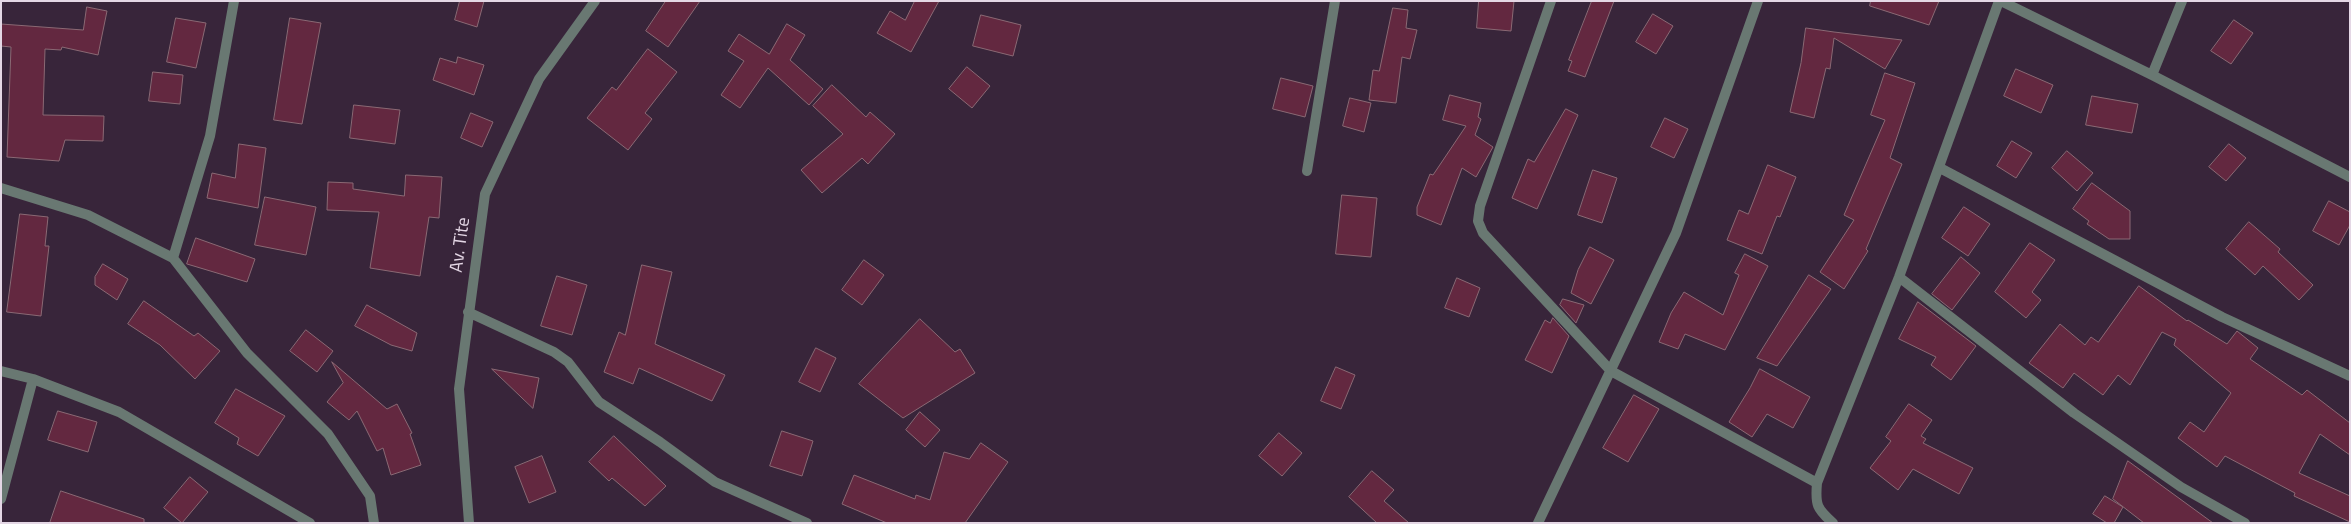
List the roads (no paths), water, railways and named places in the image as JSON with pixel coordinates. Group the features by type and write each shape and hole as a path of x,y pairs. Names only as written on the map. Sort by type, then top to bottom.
{"street":[{"path":"173,258 210,136 234,1"},
{"name":"Av. Tite","path":"469,523 459,389 485,194 539,79 594,1"},
{"path":"1307,171 1335,1"},
{"path":"1551,1 1480,206 1478,221 1483,233 1611,371 1817,483"},
{"path":"1538,523 1676,233 1758,1"},
{"path":"1833,523 1820,512 1815,501 1817,483 1899,278 2000,1 2152,75 2350,177"},
{"path":"2152,75 2182,1"},
{"path":"1940,168 2222,317 2350,376"},
{"path":"1,188 88,216 173,258 247,353 328,434 370,496 374,523"},
{"path":"1899,278 2074,413 2181,487 2245,523"},
{"path":"468,312 554,352 568,362 599,402 660,442 715,482 806,523"},
{"path":"1,371 33,380 119,412 310,523"},
{"path":"1,499 33,380"}]}
